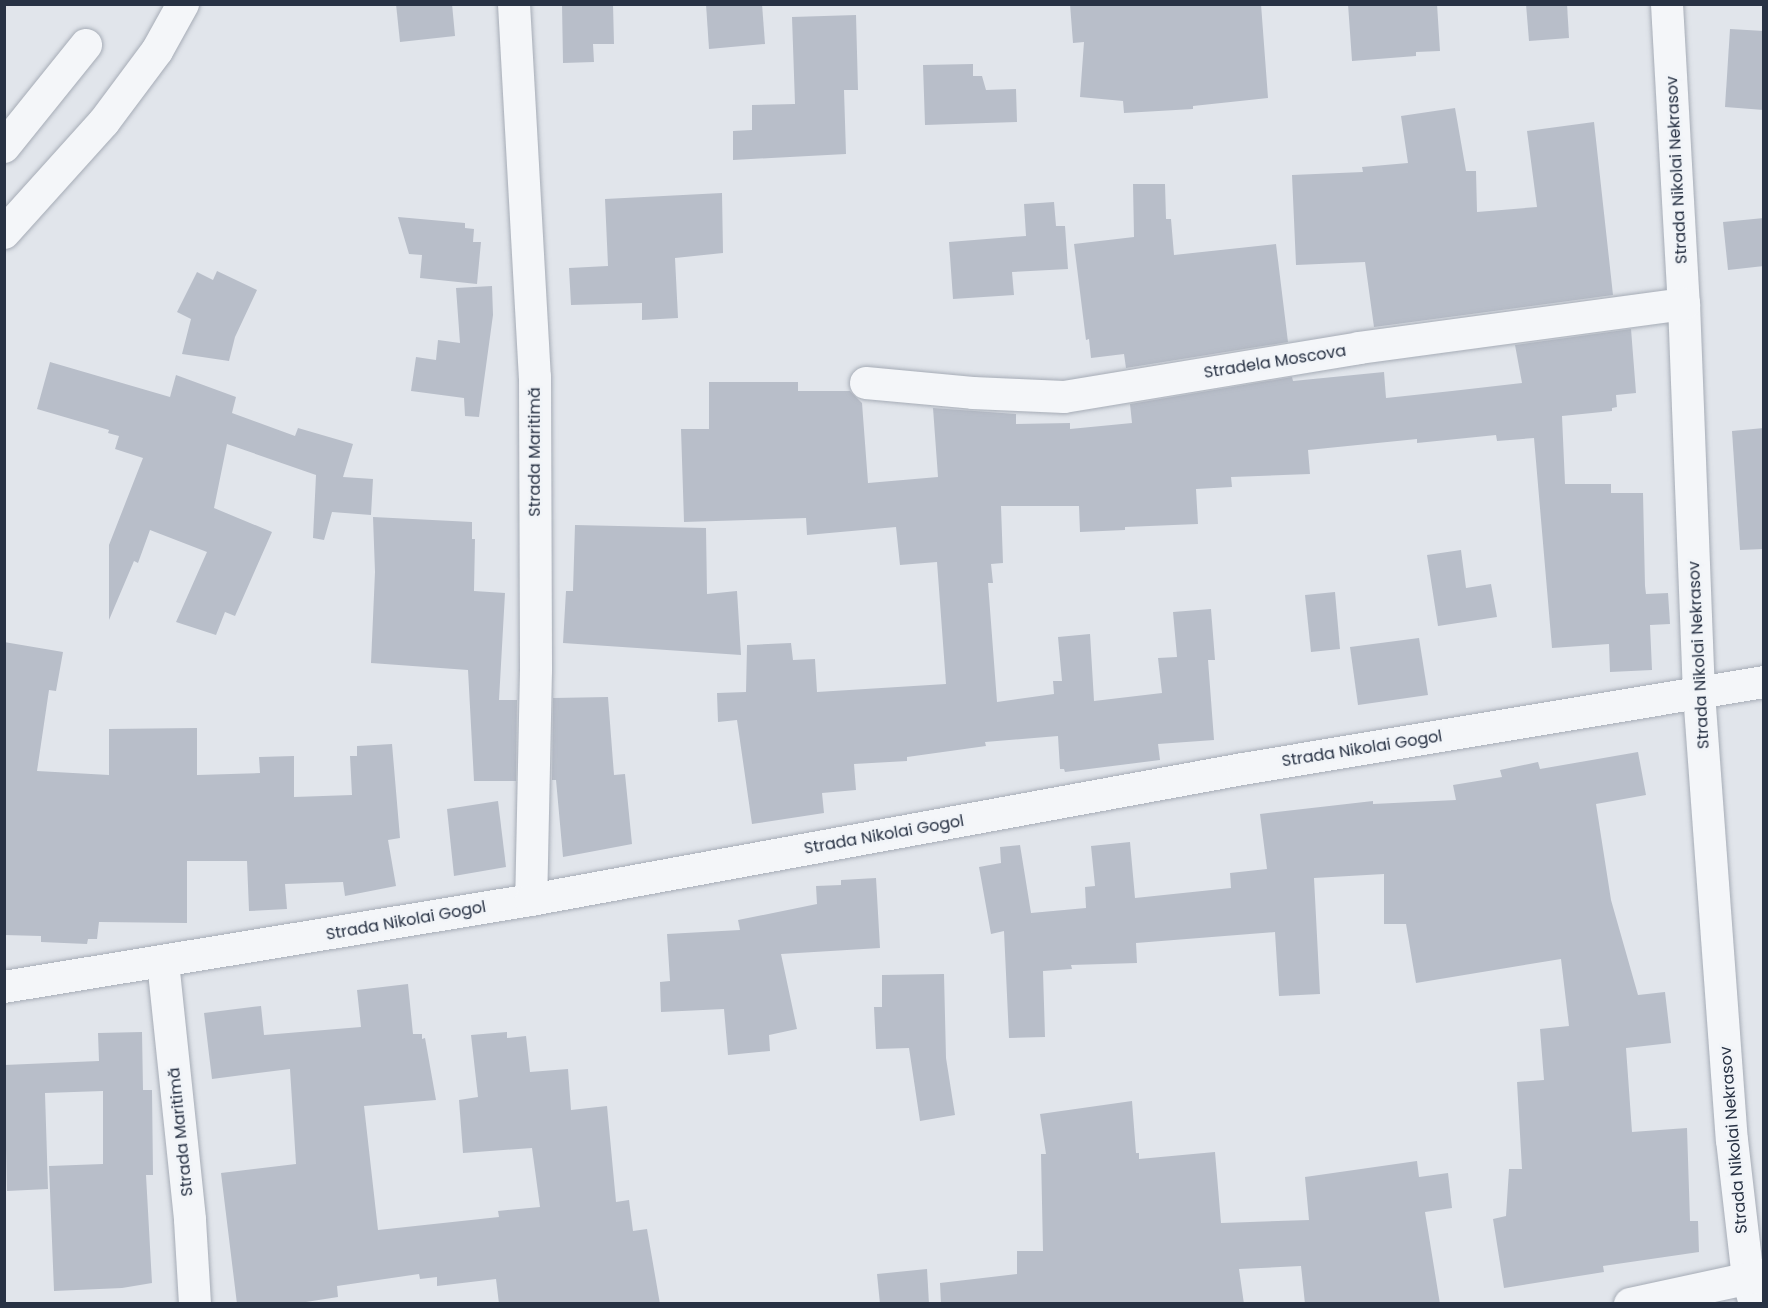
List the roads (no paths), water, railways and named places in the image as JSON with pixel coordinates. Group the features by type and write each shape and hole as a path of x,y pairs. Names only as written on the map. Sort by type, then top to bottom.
{"street":[{"path":"4,233 104,122 157,51 183,4"},
{"name":"Strada Maritimă","path":"514,4 535,377 536,670 531,900"},
{"name":"Strada Nikolai Nekrasov","path":"1667,4 1684,304 1699,693 1732,1140 1756,1286"},
{"path":"4,147 86,45"},
{"name":"Stradela Moscova","path":"866,383 973,393 1064,397 1359,348 1684,304"},
{"name":"Strada Nikolai Gogol","path":"4,987 531,900 1243,769 1764,682"},
{"name":"Strada Maritimă","path":"163,962 190,1220 195,1304"},
{"path":"1630,1304 1756,1286"}]}
